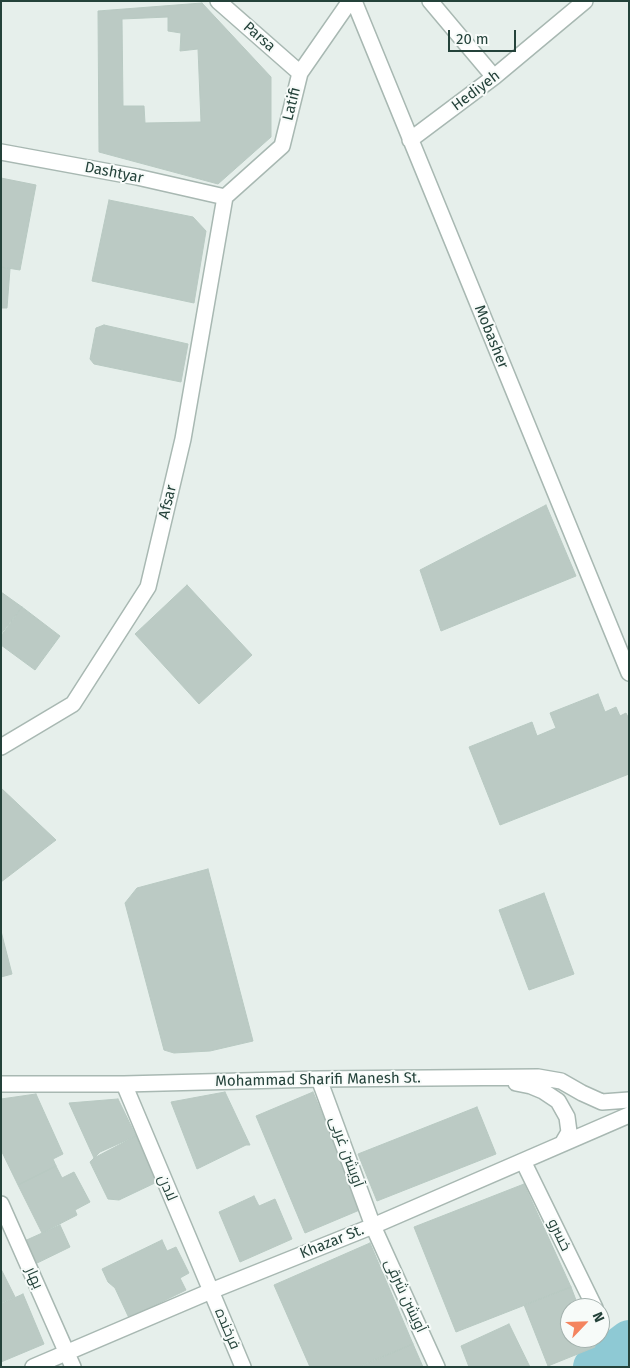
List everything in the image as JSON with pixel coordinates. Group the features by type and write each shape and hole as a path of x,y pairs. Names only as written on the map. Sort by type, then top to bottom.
{"street":[{"name":"Parsa","path":"218,1 300,73"},
{"name":"Latifi","path":"225,197 282,146 300,73 350,1"},
{"name":"Mobasher","path":"354,1 629,673"},
{"path":"430,1 494,77"},
{"name":"Hediyeh","path":"410,140 494,77 585,1"},
{"name":"Dashtyar","path":"1,152 137,177 225,197"},
{"name":"Afsar","path":"4,742 73,704 148,587 184,439 225,197"},
{"path":"486,1076 531,1086 558,1101 567,1117 568,1132 562,1144"},
{"name":"Mohammad Sharifi Manesh St.","path":"1,1084 124,1084 486,1076 538,1077 561,1081 602,1102 629,1100"},
{"name":"آویشن غربی","path":"318,1079 373,1226"},
{"name":"لادن","path":"124,1084 211,1291"},
{"name":"Khazar St.","path":"33,1367 211,1291 373,1226 629,1115"},
{"name":"خسرو","path":"523,1161 590,1298"},
{"name":"بهار","path":"1,1204 73,1367"},
{"name":"آویشن شرقی","path":"373,1226 437,1367"},
{"name":"فرخنده","path":"211,1291 243,1367"}],"building":[{"path":"202,3 271,77 271,137 218,184 99,152 98,11"},
{"path":"168,17 168,31 181,33 180,51 198,49 201,122 145,123 144,106 123,106 122,19"},
{"path":"1,178 36,185 20,270 1,267"},
{"path":"109,200 193,217 206,231 194,303 92,281"},
{"path":"1,267 10,269 7,308 1,308"},
{"path":"104,325 188,344 181,382 94,364 90,359 96,328"},
{"path":"546,505 576,576 441,631 420,570"},
{"path":"187,585 252,655 199,704 135,634"},
{"path":"1,592 22,607 1,634"},
{"path":"22,607 60,636 35,670 1,645 1,636"},
{"path":"598,694 605,712 616,707 620,716 626,713 629,719 629,774 500,825 469,747 532,722 537,736 556,728 550,713"},
{"path":"1,788 56,840 1,882"},
{"path":"208,869 253,1041 210,1051 174,1053 164,1050 125,903 137,888"},
{"path":"544,893 574,974 529,990 499,910"},
{"path":"1,931 12,974 1,977"},
{"path":"225,1092 250,1145 246,1145 197,1169 171,1102"},
{"path":"313,1092 362,1209 305,1233 256,1116"},
{"path":"36,1094 63,1154 53,1159 56,1166 18,1185 1,1150 1,1099"},
{"path":"118,1099 136,1136 94,1158 69,1103"},
{"path":"477,1107 496,1154 377,1201 358,1154"},
{"path":"136,1136 157,1182 119,1200 108,1199 90,1162 100,1152"},
{"path":"56,1166 62,1178 74,1172 90,1202 75,1210 77,1215 42,1233 18,1185"},
{"path":"524,1184 571,1287 456,1332 414,1227"},
{"path":"254,1196 259,1206 275,1199 292,1239 240,1262 219,1212"},
{"path":"60,1225 70,1247 31,1266 20,1243"},
{"path":"162,1240 167,1251 176,1247 189,1273 180,1278 186,1290 129,1318 115,1288 108,1282 102,1269"},
{"path":"370,1243 413,1344 359,1367 310,1367 274,1285"},
{"path":"1,1269 15,1297 1,1303"},
{"path":"571,1287 575,1298 560,1298 560,1348 593,1348 548,1366 524,1305"},
{"path":"23,1294 44,1344 1,1362 1,1304"},
{"path":"509,1324 530,1367 469,1367 461,1346"},
{"path":"413,1344 423,1367 363,1367 362,1365"}],"waterway":[{"path":"593,1367 629,1340"}]}
